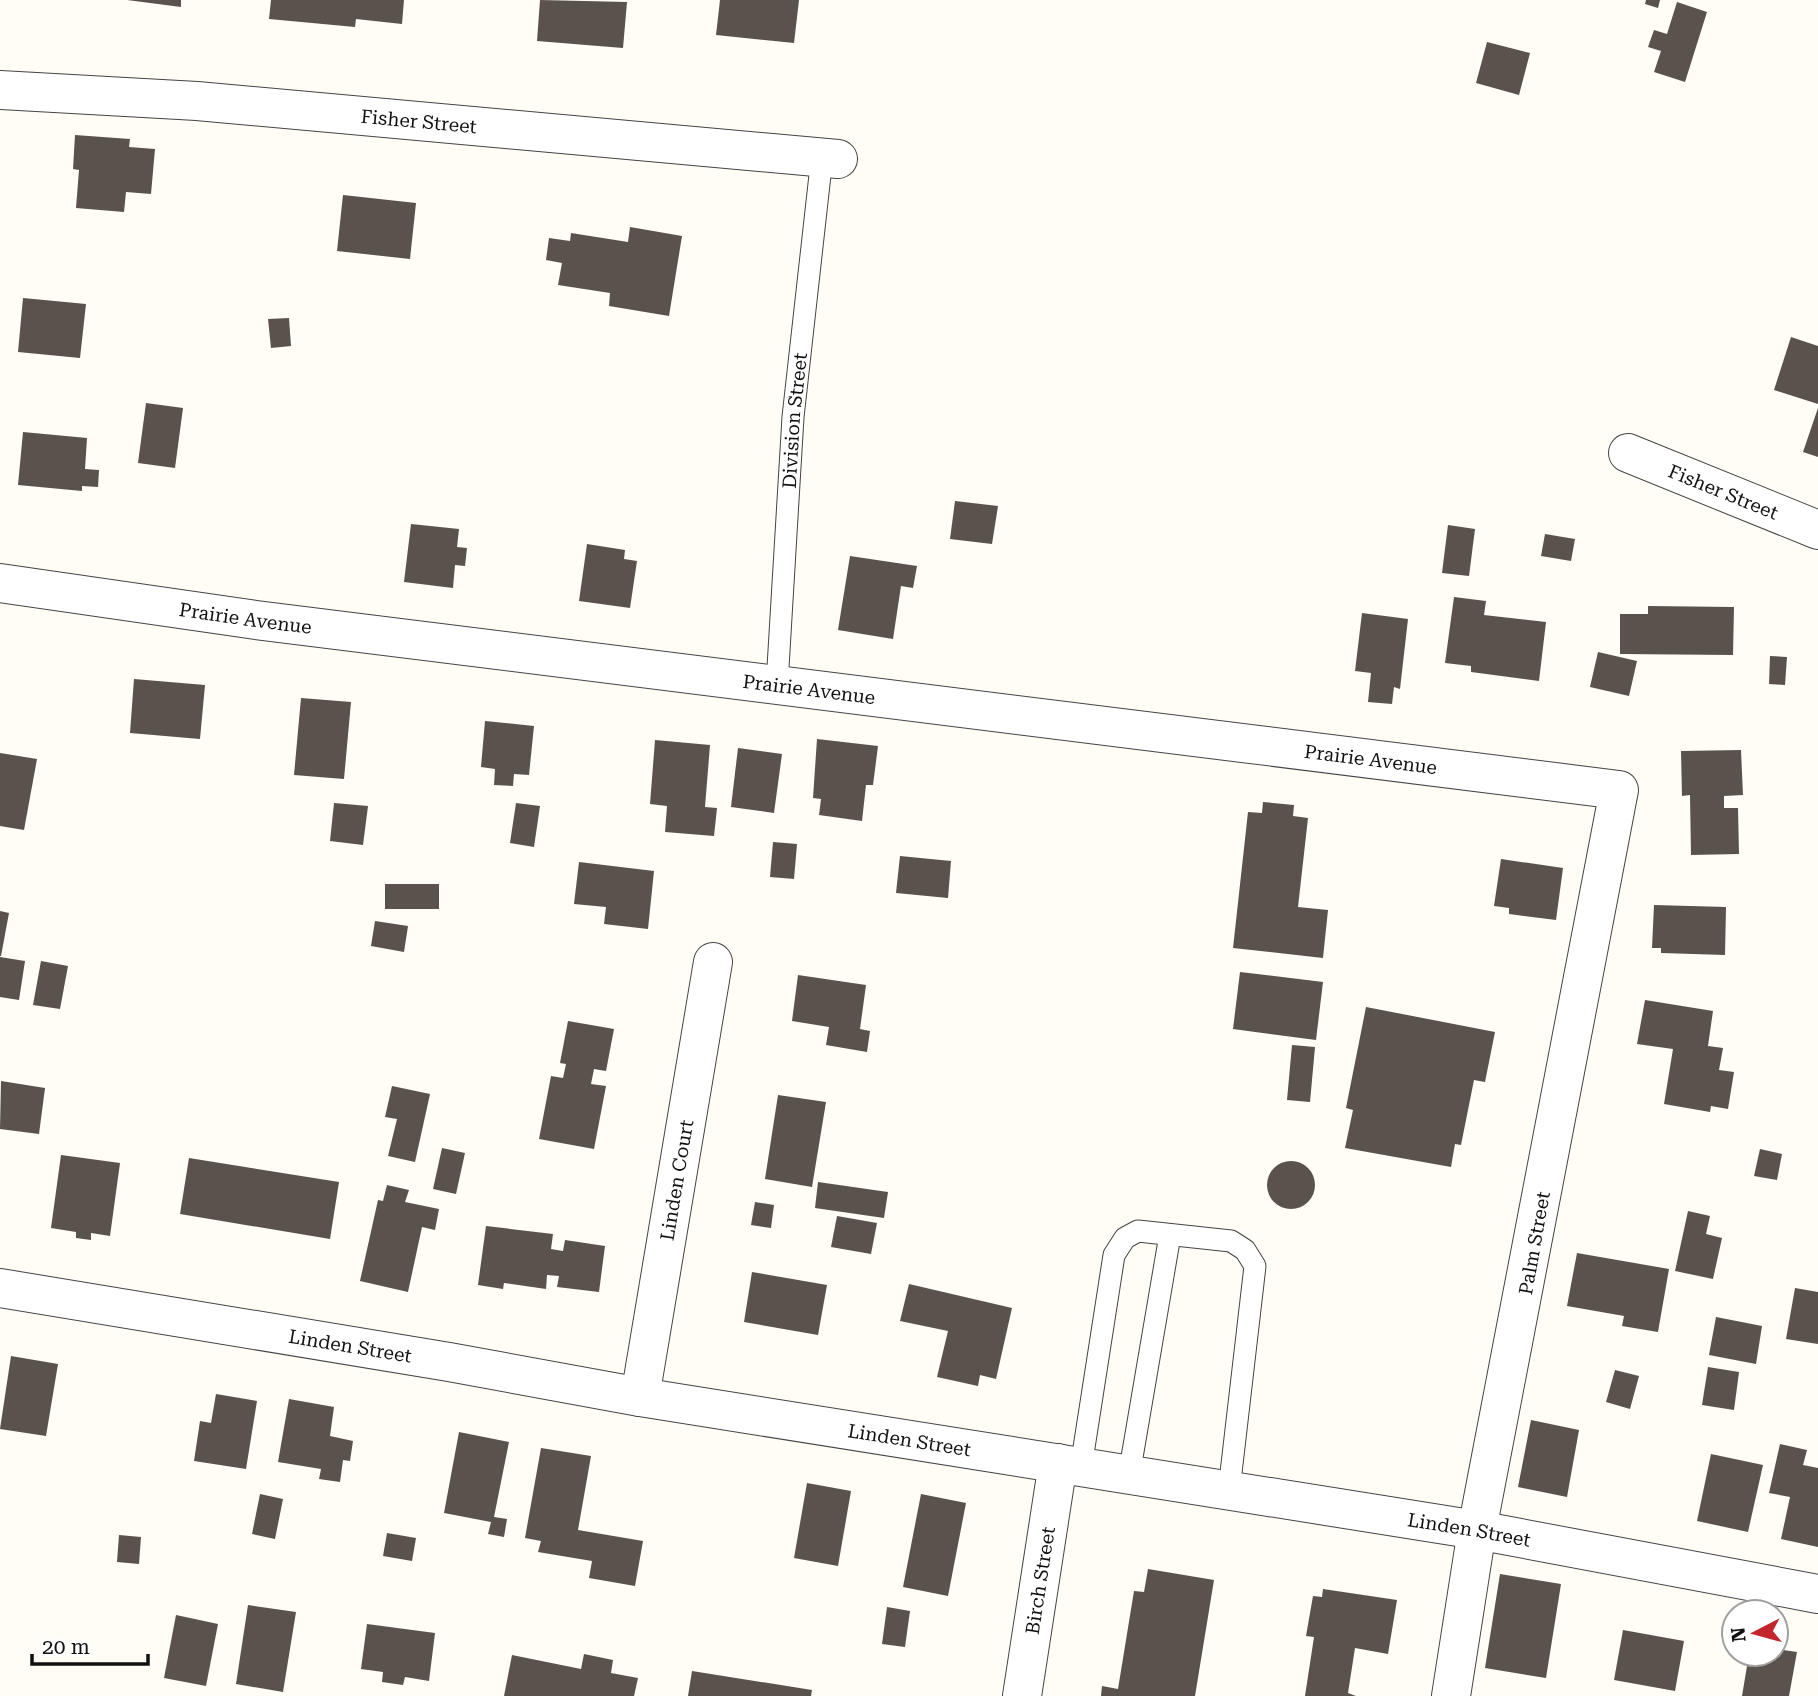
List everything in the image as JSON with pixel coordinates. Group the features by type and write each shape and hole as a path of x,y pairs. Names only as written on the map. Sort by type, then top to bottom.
{"street":[{"name":"Fisher Street","path":"0,90 197,101 830,158"},
{"name":"Fisher Street","path":"1628,453 1818,530"},
{"name":"Prairie Avenue","path":"0,583 256,620 1619,790"},
{"name":"Palm Street","path":"1451,1696 1477,1530 1619,790"},
{"name":"Linden Court","path":"640,1397 713,962"},
{"name":"Linden Street","path":"0,1288 423,1357 640,1397 1477,1530 1818,1594"},
{"name":"Birch Street","path":"1022,1696 1070,1465"}],"lane":[{"name":"Division Street","path":"777,684 793,417 830,158"},
{"path":"1070,1465 1114,1255 1125,1238 1138,1231 1231,1241 1245,1250 1255,1266 1229,1490"},
{"path":"1129,1475 1170,1235"}],"building":[{"path":"127,0 181,0 181,7"},
{"path":"271,0 404,0 402,24 356,19 355,27 269,19"},
{"path":"540,0 627,2 623,48 537,41"},
{"path":"720,0 799,0 794,43 716,35"},
{"path":"1646,0 1660,0 1658,8 1645,4"},
{"path":"1677,2 1707,12 1685,82 1654,72 1661,51 1648,47 1654,30 1667,34"},
{"path":"1487,42 1530,53 1519,95 1476,83"},
{"path":"75,135 130,139 129,147 155,149 151,194 126,192 124,212 76,208 79,170 73,169"},
{"path":"343,195 416,203 410,259 337,251"},
{"path":"630,227 682,236 669,316 609,306 610,293 558,285 562,263 546,260 549,238 570,241 571,233 628,242"},
{"path":"23,298 86,304 80,358 18,352"},
{"path":"289,318 291,346 271,348 268,319"},
{"path":"1791,337 1818,346 1818,404 1774,390"},
{"path":"146,403 183,408 175,468 138,463"},
{"path":"1818,408 1818,457 1803,452"},
{"path":"23,432 87,438 85,469 99,470 98,487 82,486 82,491 18,485"},
{"path":"955,501 998,506 992,544 950,539"},
{"path":"411,524 459,529 457,547 467,548 465,566 455,565 453,588 404,582"},
{"path":"1448,525 1475,529 1469,576 1442,573"},
{"path":"1545,534 1575,539 1571,561 1541,556"},
{"path":"587,544 625,550 624,559 637,561 630,608 579,601"},
{"path":"850,556 917,566 913,588 901,586 893,639 838,630"},
{"path":"1454,597 1486,601 1484,615 1546,622 1539,681 1471,672 1471,666 1445,663"},
{"path":"1648,606 1734,607 1733,655 1620,654 1620,614 1648,614"},
{"path":"1362,613 1408,619 1400,689 1394,687 1392,704 1368,702 1371,673 1355,671"},
{"path":"1598,652 1637,661 1629,696 1590,687"},
{"path":"1770,656 1787,657 1785,685 1769,684"},
{"path":"134,679 205,685 200,739 130,733"},
{"path":"301,698 351,702 344,779 294,775"},
{"path":"485,721 534,726 529,775 514,774 513,786 494,785 495,769 481,767"},
{"path":"817,739 878,746 873,785 866,785 862,821 819,815 821,799 813,798"},
{"path":"655,740 710,745 705,807 717,808 714,836 665,832 667,806 650,804"},
{"path":"738,748 782,754 774,813 731,807"},
{"path":"1741,750 1743,795 1724,796 1724,808 1738,808 1739,854 1691,855 1690,795 1682,796 1681,751"},
{"path":"0,753 37,759 24,830 0,826"},
{"path":"1263,802 1294,805 1293,816 1308,818 1298,907 1328,910 1323,958 1233,948 1248,812 1262,813"},
{"path":"334,803 368,806 363,845 330,841"},
{"path":"516,803 540,806 534,847 510,843"},
{"path":"773,842 797,844 794,879 770,877"},
{"path":"900,856 951,861 948,898 896,893"},
{"path":"1501,859 1563,868 1556,920 1509,914 1509,908 1494,906"},
{"path":"579,862 654,871 648,929 604,924 606,907 574,904"},
{"path":"385,884 439,884 439,909 385,909"},
{"path":"1654,905 1726,907 1725,955 1661,953 1661,948 1652,948"},
{"path":"0,911 9,913 1,956 0,956"},
{"path":"375,921 408,926 404,952 371,946"},
{"path":"0,957 25,961 19,1000 0,997"},
{"path":"41,961 68,966 60,1009 33,1005"},
{"path":"1240,972 1323,982 1316,1040 1233,1029"},
{"path":"798,975 866,985 860,1029 870,1031 867,1052 826,1045 829,1027 792,1021"},
{"path":"1645,1000 1713,1011 1708,1046 1723,1048 1719,1070 1734,1072 1728,1109 1711,1106 1710,1112 1664,1104 1673,1049 1637,1044"},
{"path":"1366,1007 1495,1032 1485,1082 1474,1080 1461,1145 1455,1144 1451,1167 1345,1148 1353,1110 1346,1108"},
{"path":"568,1021 614,1029 606,1071 594,1069 591,1084 606,1086 594,1149 539,1139 551,1076 563,1078 566,1064 560,1063"},
{"path":"1292,1045 1315,1047 1310,1102 1287,1100"},
{"path":"1,1081 45,1088 39,1134 0,1129"},
{"path":"392,1086 430,1094 415,1162 388,1156 397,1119 385,1117"},
{"path":"778,1095 826,1102 812,1187 765,1179"},
{"path":"442,1148 465,1153 456,1194 433,1189"},
{"path":"1760,1149 1782,1154 1777,1180 1754,1176"},
{"path":"61,1155 120,1163 110,1236 91,1233 91,1240 76,1238 76,1232 51,1228"},
{"path":"189,1158 339,1182 330,1239 180,1214"},
{"path":"1291,1161 1308,1168 1315,1185 1308,1202 1291,1209 1274,1202 1267,1185 1274,1168"},
{"path":"818,1182 888,1192 884,1218 815,1208"},
{"path":"387,1185 409,1190 405,1202 439,1209 435,1230 422,1227 408,1292 360,1281 378,1200 383,1201"},
{"path":"755,1202 774,1205 771,1228 751,1225"},
{"path":"1688,1211 1710,1216 1706,1234 1722,1238 1713,1279 1675,1271"},
{"path":"837,1216 877,1223 871,1254 831,1247"},
{"path":"486,1226 553,1234 551,1249 563,1251 565,1240 605,1246 599,1292 557,1287 559,1276 547,1275 546,1289 504,1283 503,1289 478,1285"},
{"path":"1577,1253 1669,1269 1658,1332 1622,1326 1624,1316 1567,1306"},
{"path":"752,1272 827,1285 818,1335 744,1322"},
{"path":"909,1284 1012,1308 996,1379 980,1375 978,1386 937,1377 948,1331 900,1321"},
{"path":"1795,1288 1818,1292 1818,1344 1786,1339"},
{"path":"1716,1317 1762,1326 1756,1364 1709,1355"},
{"path":"11,1356 58,1364 46,1436 0,1429"},
{"path":"1708,1367 1739,1372 1734,1410 1702,1405"},
{"path":"1615,1370 1639,1376 1630,1409 1606,1402"},
{"path":"216,1394 257,1401 246,1469 194,1461 200,1421 211,1423"},
{"path":"289,1399 334,1407 330,1436 353,1441 350,1461 343,1460 340,1482 319,1479 321,1469 278,1462"},
{"path":"1531,1420 1579,1430 1567,1497 1518,1487"},
{"path":"459,1432 509,1442 494,1517 507,1519 504,1537 488,1534 491,1522 444,1513"},
{"path":"1780,1444 1807,1450 1803,1465 1818,1468 1818,1547 1781,1539 1790,1497 1769,1493"},
{"path":"541,1448 591,1456 578,1530 643,1541 635,1586 589,1578 592,1561 538,1552 541,1541 525,1538"},
{"path":"1711,1454 1763,1465 1748,1532 1697,1521"},
{"path":"807,1483 851,1491 838,1566 794,1558"},
{"path":"260,1494 283,1499 275,1539 252,1534"},
{"path":"921,1494 966,1503 948,1596 903,1587"},
{"path":"387,1533 416,1538 412,1561 383,1556"},
{"path":"119,1535 141,1537 139,1564 117,1562"},
{"path":"1148,1569 1214,1580 1195,1696 1101,1696 1102,1686 1118,1689 1134,1591 1144,1592"},
{"path":"1500,1574 1561,1584 1546,1678 1485,1668"},
{"path":"1323,1589 1397,1600 1388,1654 1355,1648 1348,1693 1356,1696 1305,1696 1314,1637 1306,1636 1313,1596 1322,1597"},
{"path":"248,1605 296,1612 283,1692 236,1684"},
{"path":"887,1607 910,1611 905,1647 882,1644"},
{"path":"176,1615 218,1624 206,1686 164,1678"},
{"path":"367,1624 435,1633 429,1681 405,1677 403,1685 382,1682 383,1672 361,1669"},
{"path":"1623,1630 1684,1641 1675,1691 1614,1680"},
{"path":"1790,1651 1797,1652 1789,1696 1742,1696 1747,1668 1790,1668"},
{"path":"584,1654 613,1660 611,1673 638,1678 634,1696 504,1696 512,1655 581,1669"},
{"path":"692,1671 812,1690 811,1696 688,1696"}]}
